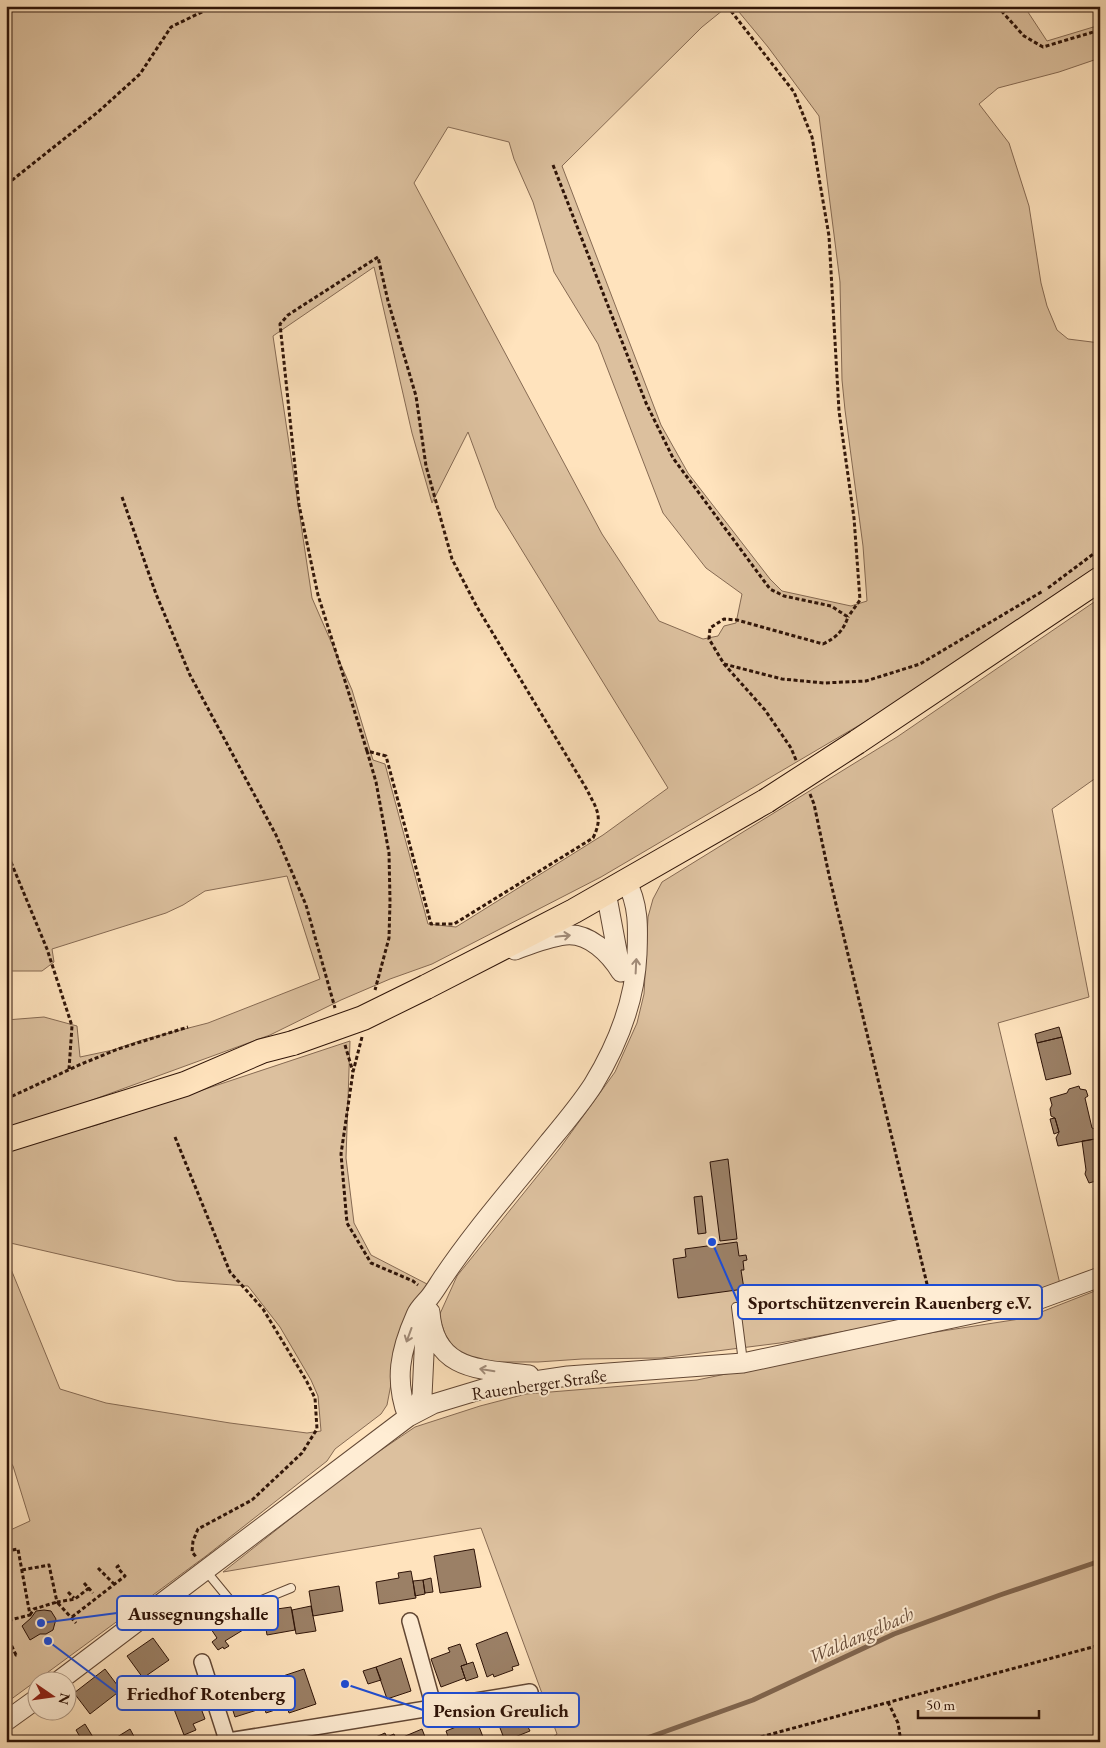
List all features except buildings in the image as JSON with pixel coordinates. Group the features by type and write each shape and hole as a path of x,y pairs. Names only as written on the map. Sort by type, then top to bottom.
{"main road":[{"path":"6,1140 185,1084 262,1052 363,1018 426,987 483,956 574,911 766,801 1100,579"}],"street":[{"path":"552,1378 482,1369 456,1361 448,1356 438,1344 433,1334 431,1301 454,1260 568,1119 592,1086 613,1050 633,992 636,974 638,933 636,906 632,891 626,881"},
{"path":"606,892 621,972 623,1012 621,1030"},
{"path":"483,956 495,957 566,935 581,937 606,952 621,972"},
{"name":"Rauenberger Straße","path":"73,1670 408,1417 433,1404 486,1388 552,1378 743,1363 1037,1300 1100,1277"},
{"path":"408,1417 400,1394 400,1364 416,1314 423,1303 431,1301"},
{"path":"410,1621 434,1708"},
{"path":"202,1662 224,1741 530,1692"},
{"path":"6,1721 28,1705"}],"lane":[{"path":"736,1307 743,1363"},
{"path":"206,1571 234,1605 242,1608 291,1588"}],"path":[{"path":"6,182 11,181 85,123 140,74 171,27 214,6"},
{"path":"997,6 1024,36 1043,47 1100,30"},
{"path":"732,11 794,92 812,137 830,236 839,411 854,518 860,600 848,617 843,630 823,644 737,620 724,619 710,628 709,639 724,664 765,710 790,748 797,764"},
{"path":"553,165 646,403 673,458 770,589 784,596 831,606 848,617"},
{"path":"367,751 386,756 431,924 454,924 593,838 599,826 597,810 586,788 477,607 452,559 426,466 416,396 388,301 378,257 288,314 280,324 299,505 318,595 376,782 389,853 389,938 374,996"},
{"path":"122,497 156,594 190,675 276,835 306,905 337,1017"},
{"path":"724,664 782,679 824,683 866,681 920,664 1046,590 1100,549"},
{"path":"808,788 814,804 829,875 936,1321"},
{"path":"6,850 47,948 72,1026 70,1069"},
{"path":"6,1099 118,1049 188,1027"},
{"path":"363,1034 353,1072 342,1154 347,1223 371,1263 413,1281 431,1301"},
{"path":"345,1045 353,1072"},
{"path":"175,1137 230,1272 263,1309 315,1398 317,1429 302,1453 252,1500 198,1530 193,1540 192,1552 206,1571"},
{"path":"6,1551 18,1549 30,1615"},
{"path":"72,1617 125,1576 117,1567 121,1564"},
{"path":"22,1570 49,1565 57,1602 76,1623"},
{"path":"98,1568 114,1584"},
{"path":"84,1583 93,1593"},
{"path":"6,1621 30,1615 34,1609 75,1599 89,1588"},
{"path":"68,1592 75,1599"},
{"path":"6,1634 16,1655 18,1654"},
{"path":"742,1742 1100,1646"},
{"path":"888,1702 898,1723 901,1742"}],"shaded area":[{"path":"6,6 728,6 702,27 562,166 661,425 688,473 770,579 782,591 851,606 867,601 863,546 842,380 840,282 819,116 768,47 734,6 1024,6 1047,41 1100,25 1100,58 1059,72 998,88 979,104 1009,143 1029,206 1041,283 1047,306 1057,330 1068,339 1100,343 1100,570 953,669 868,720 601,877 432,964 390,979 341,1000 270,1035 73,1107 6,1128 6,1020 44,1017 77,1026 80,1057 113,1050 142,1040 208,1023 320,979 287,876 205,891 166,913 52,949 54,962 42,971 6,971 6,929 11,929 6,910","holes":["448,127 509,142 514,159 533,202 554,272 598,344 663,513 706,568 742,594 736,623 724,626 718,636 703,639 659,621 602,534 414,183","374,267 412,433 432,503 468,432 496,508 668,788 603,835 456,927 428,924 385,764 373,760 352,690 312,598 273,336"]},
{"path":"1100,598 1100,775 1052,809 1089,997 998,1023 1060,1284 907,1320 780,1343 661,1358 482,1362 456,1351 445,1334 439,1316 457,1276 560,1148 615,1072 637,1023 644,994 648,917 653,899 662,882 897,737"},
{"path":"350,1041 346,1158 354,1223 371,1255 427,1284 411,1312 392,1379 387,1405 381,1414 335,1449 327,1461 206,1556 51,1670 28,1670 28,1687 6,1703 6,1532 30,1521 13,1466 6,1455 6,1257 60,1389 106,1403 230,1423 307,1433 321,1431 318,1396 311,1380 280,1327 248,1286 176,1281 6,1242 6,1150 97,1125"},
{"path":"1100,1289 1100,1742 546,1742 557,1734 481,1528 223,1572 356,1467 415,1427 480,1406 526,1394 697,1380 904,1337 1026,1318"}],"waterway":[{"name":"Waldangelbach","path":"636,1742 753,1700 894,1634 1100,1561"}],"place":[{"name":"Sportschützenverein Rauenberg e.V.","path":"712,1242"},
{"name":"Aussegnungshalle","path":"41,1623"},
{"name":"Friedhof Rotenberg","path":"48,1641"},
{"name":"Pension Greulich","path":"345,1684"}]}
